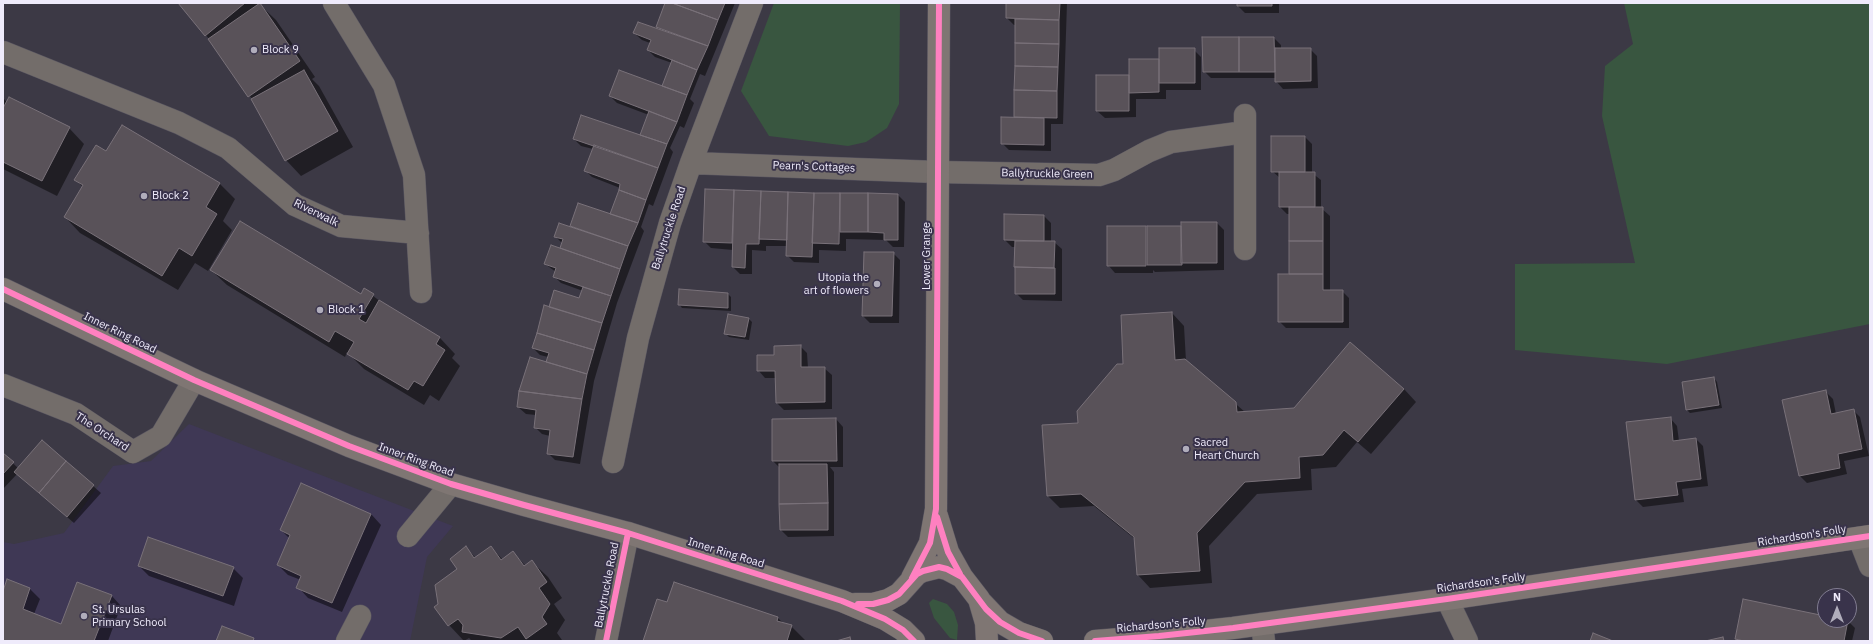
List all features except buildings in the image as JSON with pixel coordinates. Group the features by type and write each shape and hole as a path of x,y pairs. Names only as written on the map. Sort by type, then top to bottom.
{"main road":[{"name":"Lower Grange","path":"936,509 939,3"},
{"name":"Inner Ring Road","path":"3,289 194,380 328,438 451,484 628,533 842,601"},
{"path":"936,509 940,532 948,552 962,577 979,600 1000,622 1019,633 1042,641"},
{"path":"915,641 907,623 904,608 905,593 930,543 936,509"},
{"name":"Richardson's Folly","path":"1095,641 1159,636 1263,632 1447,598 1864,537"},
{"path":"842,601 863,604 881,603 899,594 923,570 939,567 956,572 962,577"},
{"path":"979,600 986,622 987,641"},
{"path":"842,601 885,619 915,641"}],"street":[{"path":"334,3 384,85 414,175 421,292"},
{"name":"Ballytruckle Road","path":"613,462 629,377 649,295 670,223 690,163 752,3"},
{"name":"Riverwalk","path":"3,52 180,123 228,148 294,205 342,226 418,233"},
{"name":"Ballytruckle Green","path":"938,172 1100,175 1114,170 1149,151 1171,142 1245,124 1245,249"},
{"name":"Pearn's Cottages","path":"690,163 938,172"},
{"name":"The Orchard","path":"3,385 76,414 133,452 161,436 194,380"},
{"path":"408,536 451,484"},
{"name":"Ballytruckle Road","path":"606,641 628,533"},
{"path":"1864,537 1870,566"},
{"path":"1447,598 1467,641"},
{"path":"347,641 360,616"}],"shaded area":[{"path":"189,424 453,526 427,557 410,641 3,641 3,542 14,544 64,533 113,466 151,461"}],"green space":[{"path":"774,3 900,3 899,104 887,128 866,142 848,146 769,136 741,91"},
{"path":"1624,3 1870,3 1870,324 1667,364 1515,350 1515,264 1635,263 1602,116 1605,66 1633,44"},
{"path":"933,599 947,604 954,612 958,625 957,640 950,638 934,618 929,603"}],"cycle path":[{"path":"912,578 930,543 936,509 939,3"},
{"path":"3,289 194,380 349,446 451,484 628,533 842,601 885,619 903,630 914,641"},
{"path":"937,517 948,552 960,574"},
{"path":"606,641 628,533"},
{"path":"1095,641 1233,628 1447,599 1870,536"},
{"path":"858,604 873,604 888,600 899,594 917,574 939,567 947,569 962,577 986,609 1000,622 1019,633 1042,641"}],"place":[{"name":"Block 9","path":"254,50"},
{"name":"Block 2","path":"144,196"},
{"name":"Utopia the art of flowers","path":"877,284"},
{"name":"Block 1","path":"320,310"},
{"name":"Sacred Heart Church","path":"1186,449"},
{"name":"St. Ursulas Primary School","path":"84,616"}]}
